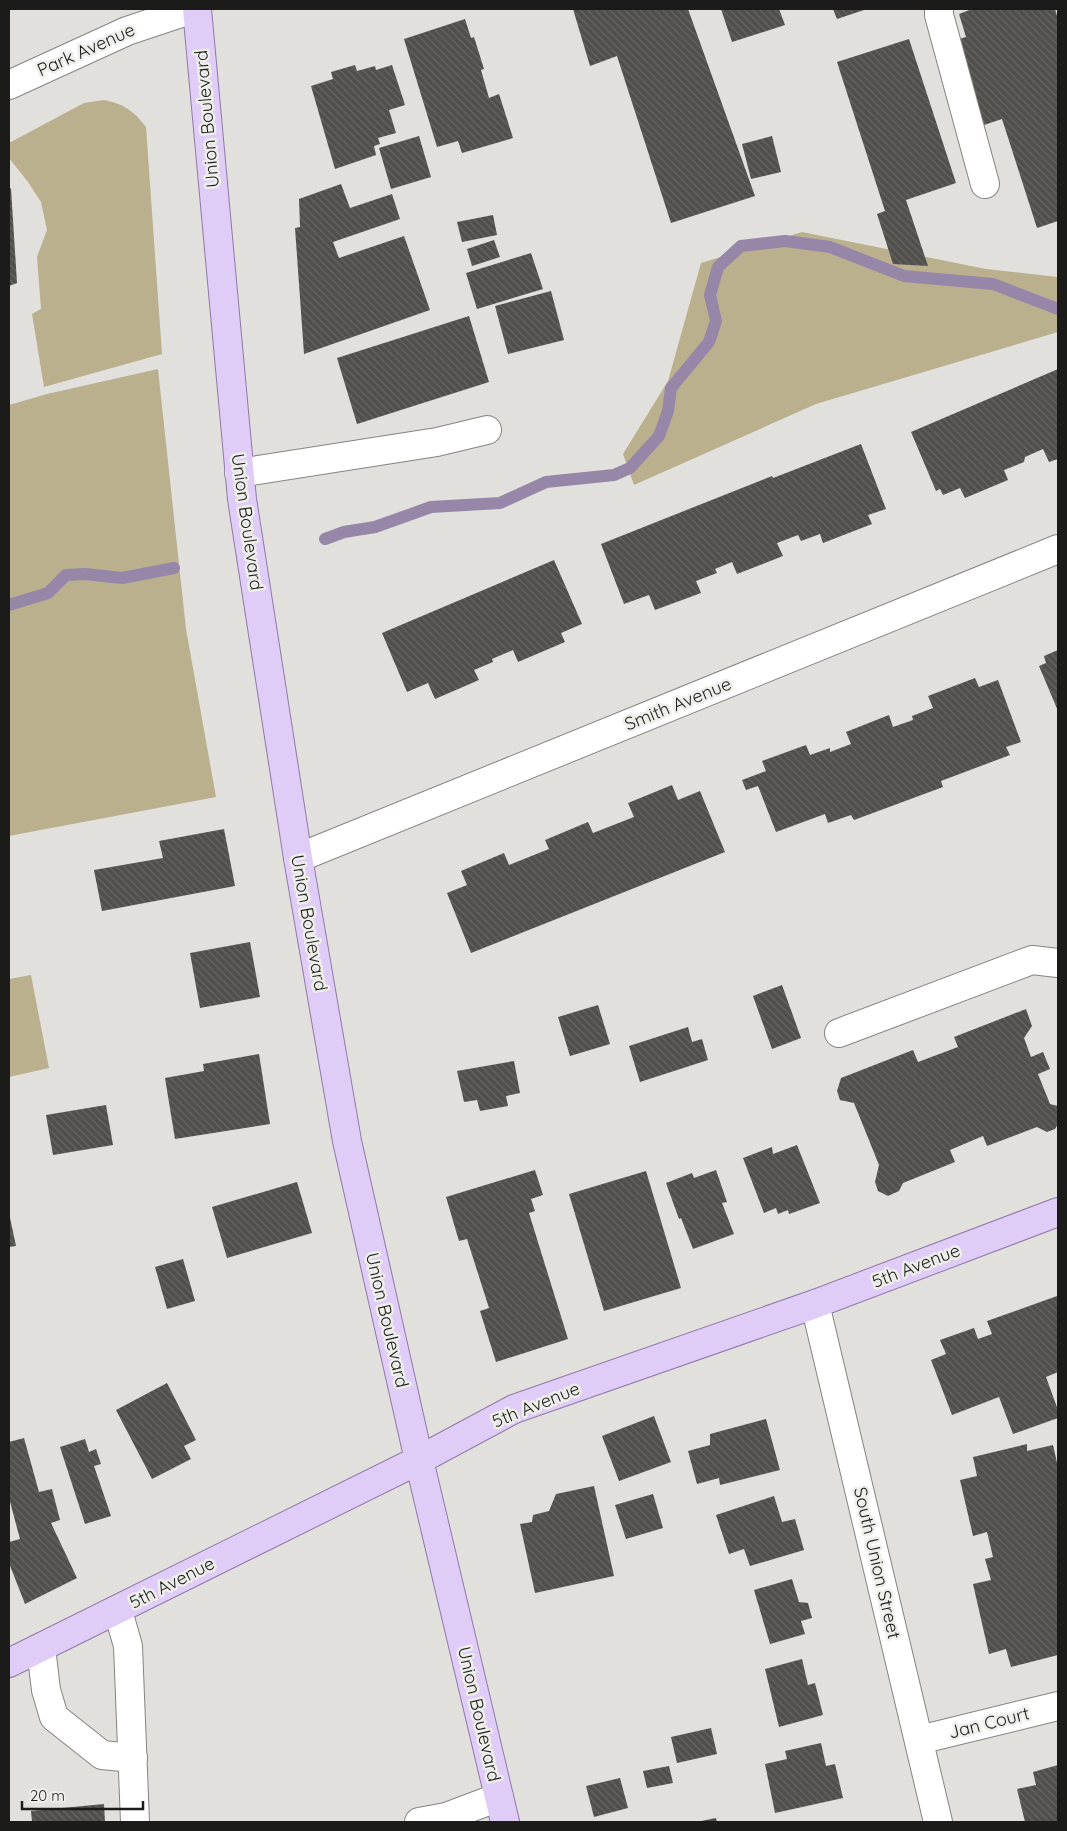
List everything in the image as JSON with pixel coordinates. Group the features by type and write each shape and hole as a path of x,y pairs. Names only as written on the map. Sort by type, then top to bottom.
{"main road":[{"name":"Union Boulevard","path":"195,9 239,474 298,858 347,1141 419,1460 502,1809"},
{"name":"5th Avenue","path":"9,1663 118,1611 419,1460 514,1409 815,1304 1058,1212"}],"street":[{"name":"Park Avenue","path":"9,85 127,31 195,9"},
{"path":"939,9 939,16 985,184"},
{"path":"239,474 437,442 487,430"},
{"name":"Smith Avenue","path":"298,858 1058,549"},
{"path":"839,1033 1032,960 1058,963"},
{"name":"South Union Street","path":"815,1304 938,1822"},
{"path":"118,1611 128,1646 136,1822"},
{"path":"41,1648 46,1690 54,1718 102,1755 133,1758"},
{"name":"Jan Court","path":"919,1740 1058,1706"},
{"path":"418,1822 502,1809"}],"shaded area":[{"path":"104,100 128,109 146,127 162,354 44,387 32,314 41,309 37,257 47,230 41,202 9,158 9,143 84,103"},
{"path":"802,232 986,269 1058,277 1058,332 816,404 634,485 623,454 668,381 701,263"},
{"path":"158,369 186,629 216,797 9,836 9,405 47,394"},
{"path":"31,975 49,1068 9,1077 9,979"}],"building":[{"path":"573,9 688,9 755,196 671,223 617,56 590,66"},
{"path":"721,9 779,9 785,25 732,42"},
{"path":"833,9 867,9 837,19"},
{"path":"972,9 1055,9 1058,19 1058,221 1037,228 1002,119 984,125 956,40 966,37 959,14"},
{"path":"465,19 471,38 474,37 484,69 481,70 489,98 499,94 513,138 462,153 458,141 437,147 404,39"},
{"path":"909,39 956,183 906,200 928,266 893,264 877,214 885,211 837,62"},
{"path":"355,65 357,71 375,66 376,70 392,65 405,105 389,110 396,133 378,138 380,144 374,146 376,155 335,169 311,86 333,79 331,72"},
{"path":"419,136 431,177 391,189 379,148"},
{"path":"772,136 781,172 751,179 742,144"},
{"path":"341,184 350,208 392,194 400,219 333,242 339,258 404,236 430,310 304,354 295,228 300,227 299,199"},
{"path":"11,188 17,283 9,286 9,189"},
{"path":"493,215 497,235 462,242 457,222"},
{"path":"494,240 500,257 472,266 467,249"},
{"path":"531,253 543,289 477,309 466,273"},
{"path":"551,291 564,340 508,354 495,306"},
{"path":"469,316 489,382 357,424 337,358"},
{"path":"1058,369 1058,459 1049,462 1043,449 1025,457 1024,462 1004,470 1008,480 965,498 960,488 943,495 940,489 936,491 911,432"},
{"path":"861,444 886,509 868,515 872,524 823,543 820,534 801,541 798,535 777,543 783,556 737,574 732,562 715,569 717,573 696,581 701,593 655,610 649,595 624,604 601,544 772,476 773,478"},
{"path":"554,560 582,624 561,633 565,642 518,662 513,650 492,659 493,662 474,670 479,680 435,699 428,683 407,692 382,633"},
{"path":"1058,650 1058,711 1039,666 1046,663 1044,656"},
{"path":"975,678 979,687 998,680 1021,742 1006,747 1010,755 941,781 943,787 854,820 851,815 828,823 825,814 776,832 758,786 746,790 742,780 766,771 762,761 806,745 810,755 830,748 830,752 851,744 846,732 889,715 893,727 913,720 912,716 933,708 928,696"},
{"path":"672,785 678,800 700,791 725,852 471,953 447,893 467,885 461,871 504,853 509,865 549,849 545,840 588,822 593,833 634,817 628,803"},
{"path":"224,829 235,886 102,911 94,870 163,858 159,841"},
{"path":"250,942 260,997 200,1008 190,953"},
{"path":"782,985 801,1038 772,1049 753,996"},
{"path":"598,1005 610,1044 570,1056 558,1017"},
{"path":"1026,1009 1032,1026 1024,1038 1031,1057 1043,1052 1050,1069 1038,1074 1050,1104 1058,1106 1058,1124 1055,1129 1047,1132 1037,1127 987,1146 983,1136 950,1150 955,1162 903,1183 899,1191 888,1196 878,1191 875,1182 879,1165 854,1103 840,1100 837,1091 841,1078 913,1050 918,1062 958,1047 954,1037"},
{"path":"688,1027 692,1042 702,1039 708,1060 640,1082 629,1046"},
{"path":"259,1054 270,1124 175,1139 165,1078 204,1071 203,1064"},
{"path":"514,1061 520,1093 506,1096 508,1106 480,1111 477,1100 464,1102 457,1071"},
{"path":"106,1105 113,1145 53,1155 46,1115"},
{"path":"797,1145 820,1203 789,1214 788,1210 778,1214 776,1208 764,1213 743,1158 772,1147 773,1154"},
{"path":"535,1170 543,1195 531,1199 535,1211 529,1213 568,1339 496,1362 480,1311 489,1308 467,1239 459,1241 446,1197"},
{"path":"716,1170 727,1202 722,1203 734,1234 693,1249 681,1218 679,1219 666,1183 692,1173 694,1178"},
{"path":"646,1171 681,1288 604,1311 569,1194"},
{"path":"297,1182 312,1233 227,1258 212,1207"},
{"path":"9,1213 16,1246 9,1247"},
{"path":"183,1259 195,1301 167,1309 155,1267"},
{"path":"1057,1296 1058,1372 1046,1377 1058,1410 1058,1418 1013,1434 999,1397 952,1415 931,1360 946,1354 940,1340 974,1328 978,1339 992,1334 987,1321"},
{"path":"167,1383 196,1440 184,1446 191,1459 152,1479 116,1410"},
{"path":"654,1416 671,1462 619,1481 602,1436"},
{"path":"766,1419 780,1470 720,1485 719,1478 697,1484 688,1451 710,1445 710,1434"},
{"path":"24,1438 39,1492 52,1489 60,1520 51,1523 77,1578 25,1604 9,1563 9,1542 20,1539 9,1498 9,1442"},
{"path":"85,1439 89,1452 96,1449 101,1464 94,1466 111,1516 85,1524 60,1447"},
{"path":"1027,1444 1027,1451 1053,1445 1058,1467 1058,1655 1011,1667 1006,1649 989,1654 973,1584 991,1580 985,1559 993,1557 987,1532 973,1536 960,1480 977,1476 973,1457"},
{"path":"594,1486 614,1576 535,1593 520,1524 532,1522 533,1515 549,1511 556,1494"},
{"path":"653,1494 663,1528 626,1539 615,1505"},
{"path":"774,1496 782,1522 795,1519 804,1550 750,1566 744,1549 729,1554 716,1515"},
{"path":"792,1579 799,1602 808,1603 812,1618 801,1621 805,1634 770,1644 754,1590"},
{"path":"802,1659 808,1685 815,1683 823,1715 779,1727 765,1669"},
{"path":"711,1728 717,1754 677,1763 671,1737"},
{"path":"821,1743 826,1766 835,1764 843,1798 775,1813 765,1764 787,1759 785,1751"},
{"path":"1058,1765 1058,1822 1025,1822 1017,1789 1036,1785 1033,1772"},
{"path":"669,1766 673,1783 647,1788 643,1771"},
{"path":"620,1778 628,1808 594,1817 586,1786"},
{"path":"104,1804 105,1822 32,1822 31,1811"},
{"path":"716,1818 717,1822 701,1822 701,1821"}],"waterway":[{"path":"325,539 344,532 375,527 431,507 500,503 546,482 614,475 630,468 659,436 668,411 671,388 709,342 716,321 710,295 718,267 741,246 785,241 830,247 904,276 993,284 1058,309"},
{"path":"9,605 48,593 66,575 85,574 122,578 174,568"}]}
